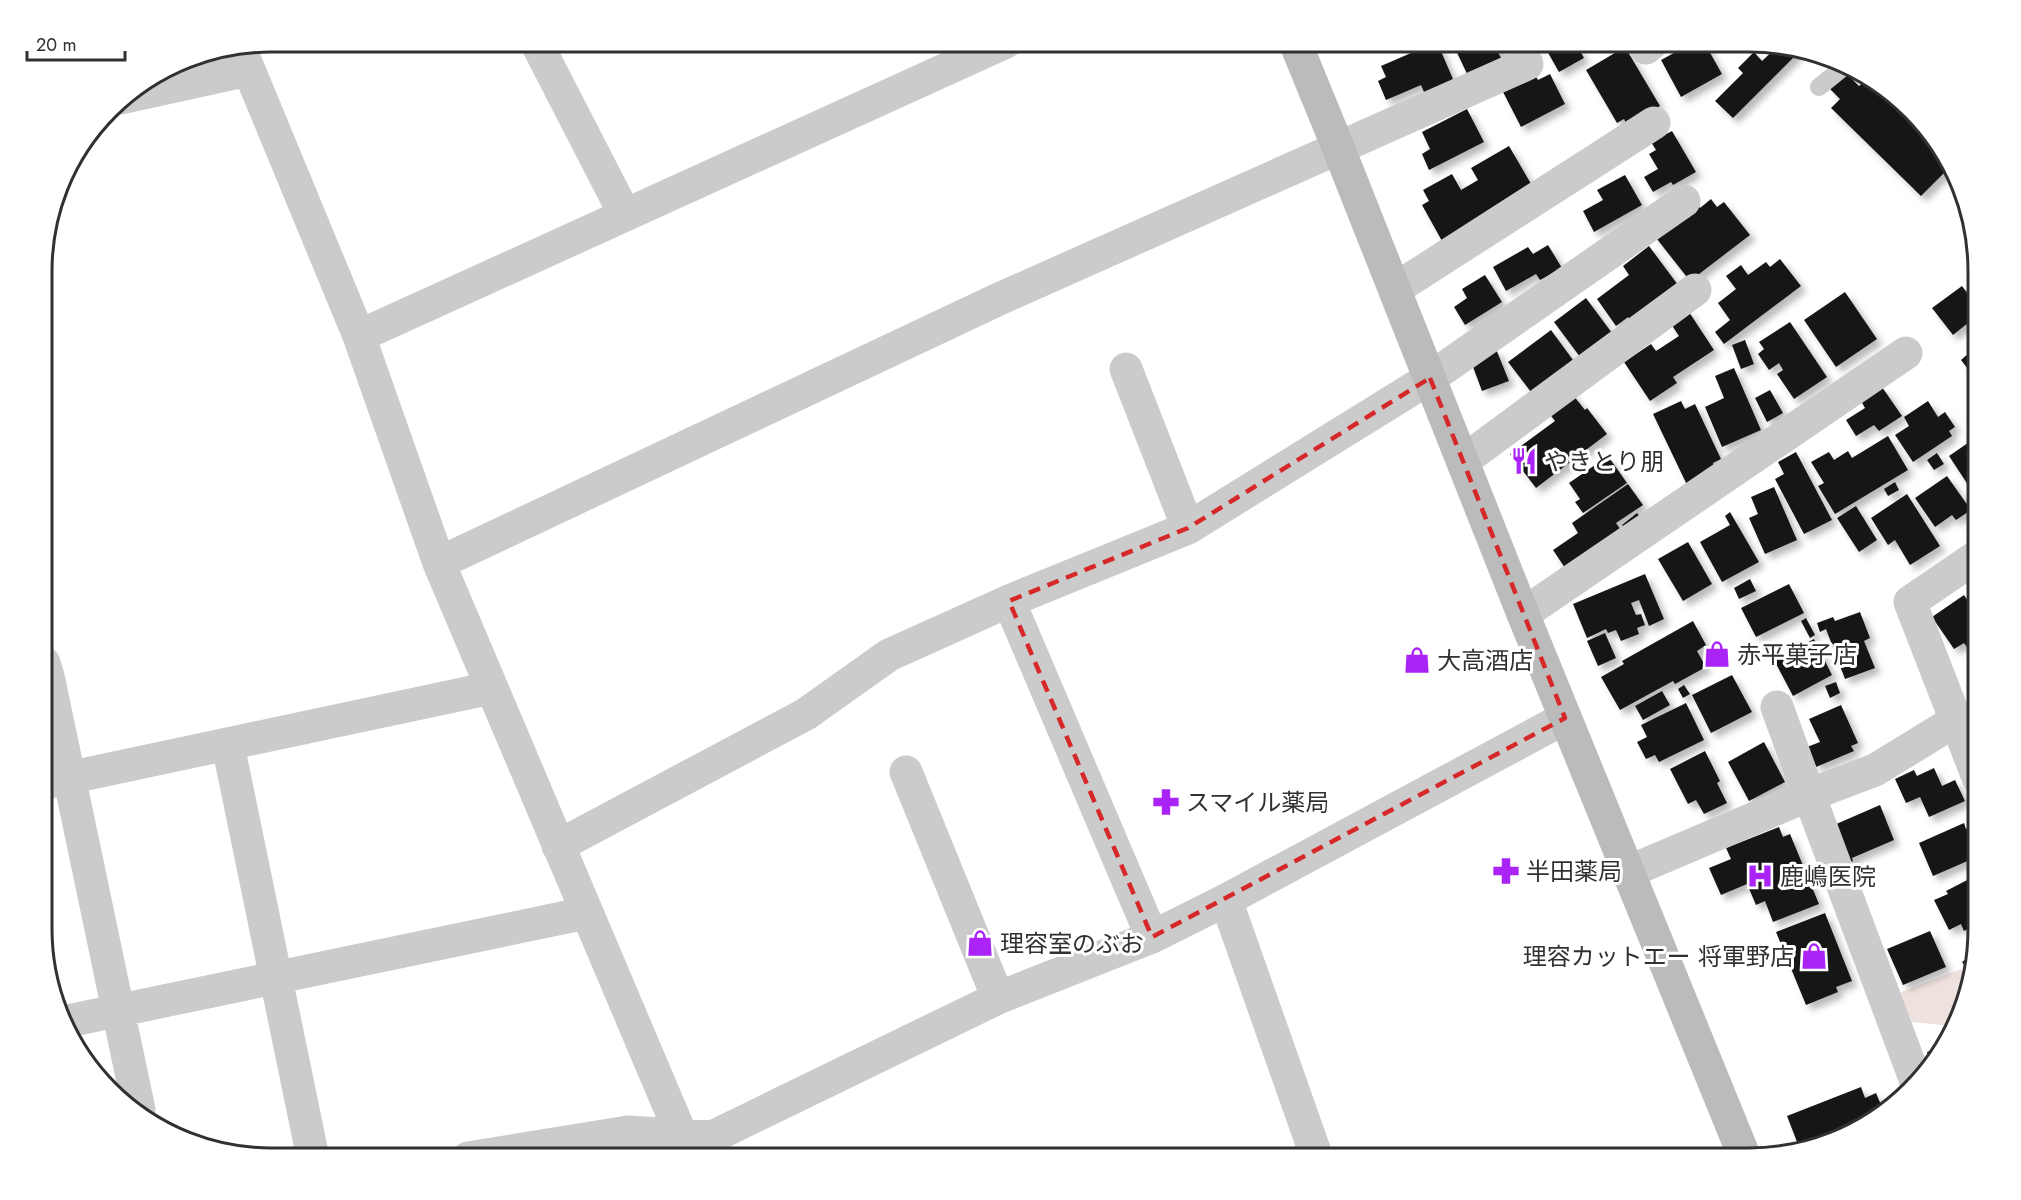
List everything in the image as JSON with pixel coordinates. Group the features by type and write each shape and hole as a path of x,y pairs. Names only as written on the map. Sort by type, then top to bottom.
{"street":[{"path":"541,52 625,215"},
{"path":"359,336 984,52"},
{"path":"1299,52 1523,614 1741,1148"},
{"path":"151,89 244,59 359,336 439,563 686,1146"},
{"path":"439,563 999,299 1527,64"},
{"path":"1395,289 1654,123"},
{"path":"558,846 806,714 890,655 1009,601 1188,528 1430,378 1684,201"},
{"path":"1463,461 1695,290"},
{"path":"1523,614 1906,353"},
{"path":"1126,369 1188,528"},
{"path":"1968,562 1910,602 1968,754"},
{"path":"1009,601 1152,937"},
{"path":"56,780 491,688"},
{"path":"1777,707 1913,1074"},
{"path":"530,1148 628,1132 686,1146 712,1137 998,998 1152,937 1226,900 1565,718"},
{"path":"1628,872 1809,795 1875,770 1955,721"},
{"path":"52,728 56,780 117,1011 137,1101"},
{"path":"228,745 311,1148"},
{"path":"906,772 998,998"},
{"path":"1226,900 1313,1148"},
{"path":"73,1020 586,913"}],"lane":[{"path":"1819,87 1838,71"}],"highlighted area":[{"path":"1430,378 1565,718 1152,937 1009,601 1188,528"}],"shaded area":[{"path":"1961,969 1963,974 1957,999 1946,1025 1912,1022 1899,993"}],"building":[{"path":"1441,52 1456,86 1424,92 1421,85 1386,100 1378,81 1386,77 1381,66 1411,53"},
{"path":"1457,52 1498,52 1503,62 1469,78"},
{"path":"1548,52 1581,52 1584,58 1559,72"},
{"path":"1617,52 1628,52 1660,106 1627,125 1624,119 1617,123 1586,70"},
{"path":"1676,52 1710,52 1722,74 1681,97 1661,60"},
{"path":"1754,52 1762,61 1770,53 1794,57 1733,118 1715,101 1743,73 1738,68"},
{"path":"1534,74 1538,80 1550,74 1565,104 1521,127 1502,90"},
{"path":"1845,74 1859,86 1862,84 1871,89 1914,127 1932,150 1945,172 1921,196 1831,108 1840,99 1830,89"},
{"path":"1467,109 1484,142 1429,170 1422,154 1430,149 1422,132"},
{"path":"1672,131 1696,172 1673,185 1671,182 1653,192 1644,177 1658,169 1649,154 1656,150 1651,142"},
{"path":"1509,146 1534,189 1442,241 1422,205 1429,201 1423,190 1452,174 1461,190 1478,180 1471,168"},
{"path":"1625,175 1642,205 1594,232 1583,211 1603,200 1597,190"},
{"path":"1711,199 1717,207 1724,202 1750,235 1690,281 1653,234 1695,201 1700,208"},
{"path":"1548,245 1562,268 1540,280 1536,274 1506,291 1493,267 1528,247 1533,254"},
{"path":"1649,246 1681,289 1633,324 1628,317 1616,326 1597,299 1629,275 1623,266"},
{"path":"1780,259 1801,286 1724,344 1715,332 1730,320 1718,303 1736,289 1726,276 1741,265 1748,275 1766,262 1770,267"},
{"path":"1485,275 1502,302 1465,325 1454,307 1467,298 1462,289"},
{"path":"1962,286 1968,294 1968,323 1953,335 1932,308"},
{"path":"1845,292 1877,339 1836,367 1804,320"},
{"path":"1586,298 1612,333 1580,357 1554,322"},
{"path":"1687,309 1714,350 1673,377 1677,383 1650,401 1624,362 1651,344 1656,351 1679,336 1669,321"},
{"path":"1790,322 1827,377 1794,399 1777,374 1783,370 1779,363 1769,370 1758,354 1764,349 1759,342"},
{"path":"1551,330 1573,360 1531,392 1508,362"},
{"path":"1745,340 1754,364 1741,369 1732,345"},
{"path":"1496,349 1509,381 1482,391 1470,359"},
{"path":"1968,354 1968,369 1961,360"},
{"path":"1734,368 1761,430 1722,447 1705,407 1724,398 1715,376"},
{"path":"1882,387 1902,416 1879,431 1874,425 1856,436 1846,420 1865,408 1861,401"},
{"path":"1569,390 1585,410 1587,408 1607,434 1536,488 1510,454 1555,421 1545,408"},
{"path":"1770,390 1783,413 1767,422 1755,398"},
{"path":"1681,401 1685,409 1695,404 1721,459 1713,463 1718,473 1688,487 1653,414"},
{"path":"1928,401 1938,417 1945,412 1955,427 1949,431 1952,436 1913,462 1895,435 1909,426 1904,417"},
{"path":"1888,436 1908,470 1835,514 1818,486 1824,483 1811,462 1829,452 1834,460 1848,451 1852,458"},
{"path":"1968,443 1968,485 1949,456"},
{"path":"1796,452 1832,520 1804,534 1775,479 1784,474 1778,462"},
{"path":"1937,453 1944,464 1934,470 1927,460"},
{"path":"1608,456 1627,483 1583,513 1575,502 1580,499 1569,483"},
{"path":"1947,476 1968,506 1968,512 1956,520 1952,515 1935,527 1915,498"},
{"path":"1895,482 1899,490 1888,496 1884,489"},
{"path":"1628,484 1643,505 1616,523 1625,536 1569,574 1553,550 1578,533 1572,523"},
{"path":"1774,487 1797,540 1765,554 1749,518 1758,514 1751,497"},
{"path":"1907,494 1940,546 1910,565 1895,540 1888,545 1871,518"},
{"path":"1856,506 1877,540 1859,552 1837,518"},
{"path":"1730,512 1759,562 1722,582 1700,542 1730,525 1725,516"},
{"path":"1637,513 1643,521 1628,532 1622,525"},
{"path":"1688,542 1712,584 1683,601 1658,559"},
{"path":"1645,574 1664,619 1649,626 1639,600 1631,603 1636,615 1641,614 1645,625 1637,628 1639,634 1621,641 1616,630 1608,633 1606,629 1587,638 1573,604"},
{"path":"1750,579 1756,591 1739,599 1734,588"},
{"path":"1789,584 1804,613 1756,637 1741,608"},
{"path":"1964,595 1968,601 1968,649 1964,643 1954,649 1932,617"},
{"path":"1860,612 1870,638 1864,641 1875,668 1845,679 1826,629 1820,632 1817,623 1833,617 1835,621"},
{"path":"1806,618 1815,635 1810,638 1801,621"},
{"path":"1693,621 1706,645 1697,651 1706,667 1675,684 1673,681 1620,710 1601,677 1624,664 1622,661"},
{"path":"1605,633 1616,658 1598,666 1587,641"},
{"path":"1814,639 1832,675 1793,696 1774,660"},
{"path":"1732,675 1752,712 1711,733 1692,695"},
{"path":"1836,682 1840,693 1830,698 1825,686"},
{"path":"1684,685 1690,694 1683,698 1678,689"},
{"path":"1662,691 1670,705 1643,720 1635,706"},
{"path":"1686,703 1704,740 1659,762 1655,755 1646,759 1637,742 1647,737 1641,725"},
{"path":"1841,705 1858,743 1851,746 1854,751 1816,767 1807,747 1820,742 1809,719"},
{"path":"1764,742 1785,782 1749,801 1728,762"},
{"path":"1705,751 1720,781 1717,783 1727,803 1704,814 1696,800 1688,804 1670,769"},
{"path":"1934,768 1942,786 1955,780 1965,801 1929,817 1920,797 1906,803 1895,779 1914,770 1917,776"},
{"path":"1880,805 1894,840 1852,858 1853,861 1846,864 1834,825"},
{"path":"1964,823 1966,829 1968,828 1968,861 1933,876 1919,843"},
{"name":"鹿嶋医院","path":"1779,827 1783,837 1790,834 1819,904 1773,922 1765,901 1756,905 1747,884 1721,895 1709,868 1731,859 1726,848"},
{"path":"1968,880 1968,929 1964,931 1961,924 1949,930 1934,900 1948,894 1946,891"},
{"name":"理容カットエー 将軍野店","path":"1825,913 1852,981 1836,987 1838,992 1806,1005 1776,932"},
{"path":"1930,931 1946,967 1903,985 1887,949"},
{"path":"1861,1087 1865,1098 1876,1093 1881,1104 1833,1131 1797,1142 1787,1116"}],"place":[{"name":"やきとり朋","path":"1524,461"},
{"name":"赤平菓子店","path":"1717,654"},
{"name":"大高酒店","path":"1417,660"},
{"name":"スマイル薬局","path":"1166,802"},
{"name":"半田薬局","path":"1506,871"},
{"name":"鹿嶋医院","path":"1760,876"},
{"name":"理容室のぶお","path":"980,943"},
{"name":"理容カットエー 将軍野店","path":"1814,956"}]}
